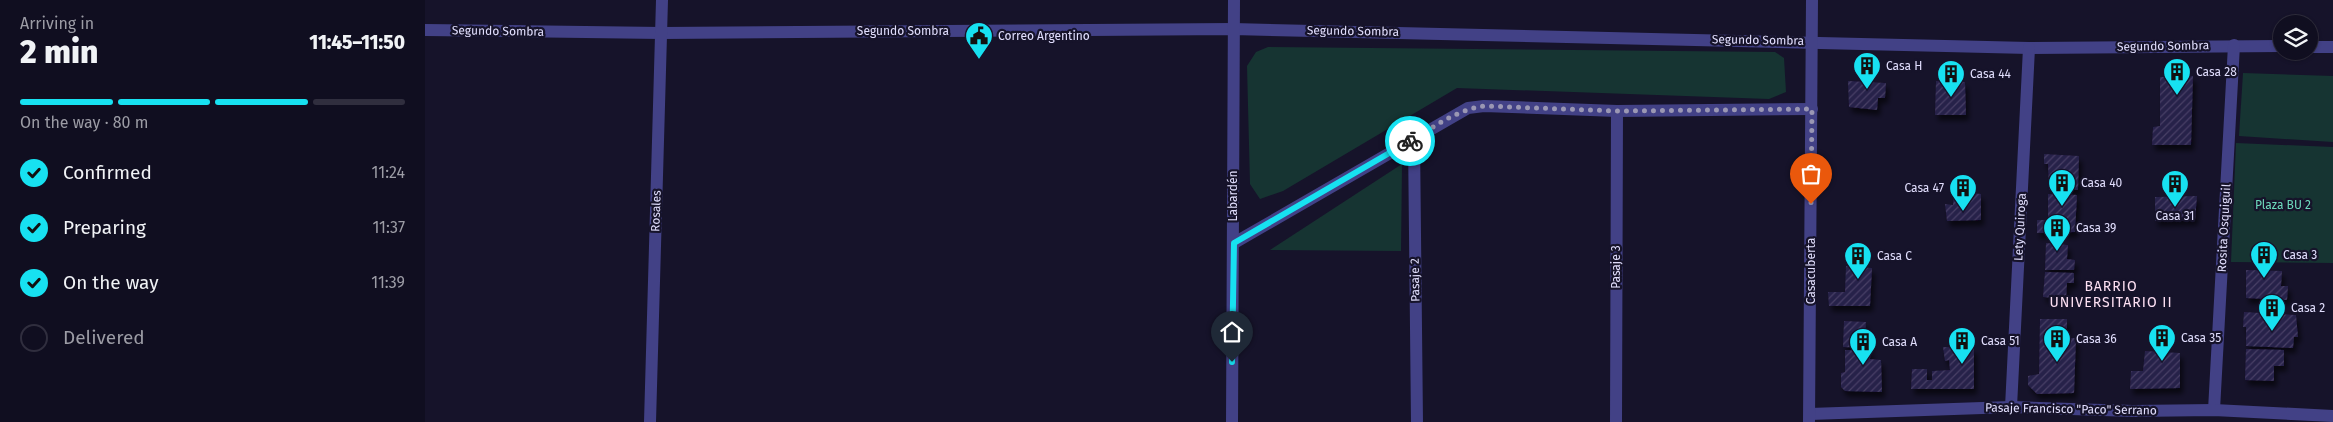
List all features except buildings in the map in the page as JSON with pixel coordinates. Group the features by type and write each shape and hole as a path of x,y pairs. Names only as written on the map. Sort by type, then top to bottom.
{"street":[{"name":"Rosales","path":"650,422 663,0"},
{"name":"Labardén","path":"1232,422 1234,243 1233,0"},
{"name":"Casacuberta","path":"1809,418 1812,0"},
{"name":"Segundo Sombra","path":"425,30 662,34 1233,28 1813,41 2029,48 2273,46"},
{"name":"Rosita Osquiguil","path":"2214,410 2234,45"},
{"path":"2318,46 2333,47"},
{"name":"Lety Quiroga","path":"2011,407 2029,48"},
{"path":"1234,243 1468,108 1484,106 1617,111 1812,109"},
{"name":"Pasaje 3","path":"1616,422 1617,111"},
{"name":"Pasaje 2","path":"1414,139 1417,422"},
{"name":"Pasaje Francisco \"Paco\" Serrano","path":"1809,418 2011,407 2133,411 2214,410 2333,416"}],"green space":[{"path":"1268,47 1775,52 1784,58 1786,92 1769,99 1457,88 1283,191 1260,199 1250,184 1247,66 1256,52"},
{"path":"2243,73 2333,76 2333,142 2239,136"},
{"name":"Plaza BU 2","path":"2236,143 2333,147 2333,263 2231,262"},
{"path":"1402,164 1401,251 1270,250"}],"way so far":[{"path":"1410,141 1468,108 1484,106 1617,111 1812,109 1811,204"}],"place":[{"name":"Correo Argentino","path":"979,60"},
{"name":"Casa H","path":"1867,90"},
{"name":"Casa 28","path":"2177,96"},
{"name":"Casa 44","path":"1951,98"},
{"name":"Casa 40","path":"2062,207"},
{"name":"Casa 31","path":"2175,208"},
{"name":"Casa 47","path":"1963,212"},
{"name":"Casa 39","path":"2057,252"},
{"name":"Casa 3","path":"2264,279"},
{"name":"Casa C","path":"1858,280"},
{"name":"Casa 2","path":"2272,332"},
{"name":"Casa 35","path":"2162,362"},
{"name":"Casa 36","path":"2057,363"},
{"name":"Casa 51","path":"1962,365"},
{"name":"Casa A","path":"1863,366"}],"district":[{"name":"BARRIO UNIVERSITARIO II","path":"2111,294"}],"route":[{"path":"1232,362 1234,243 1410,141"}]}
